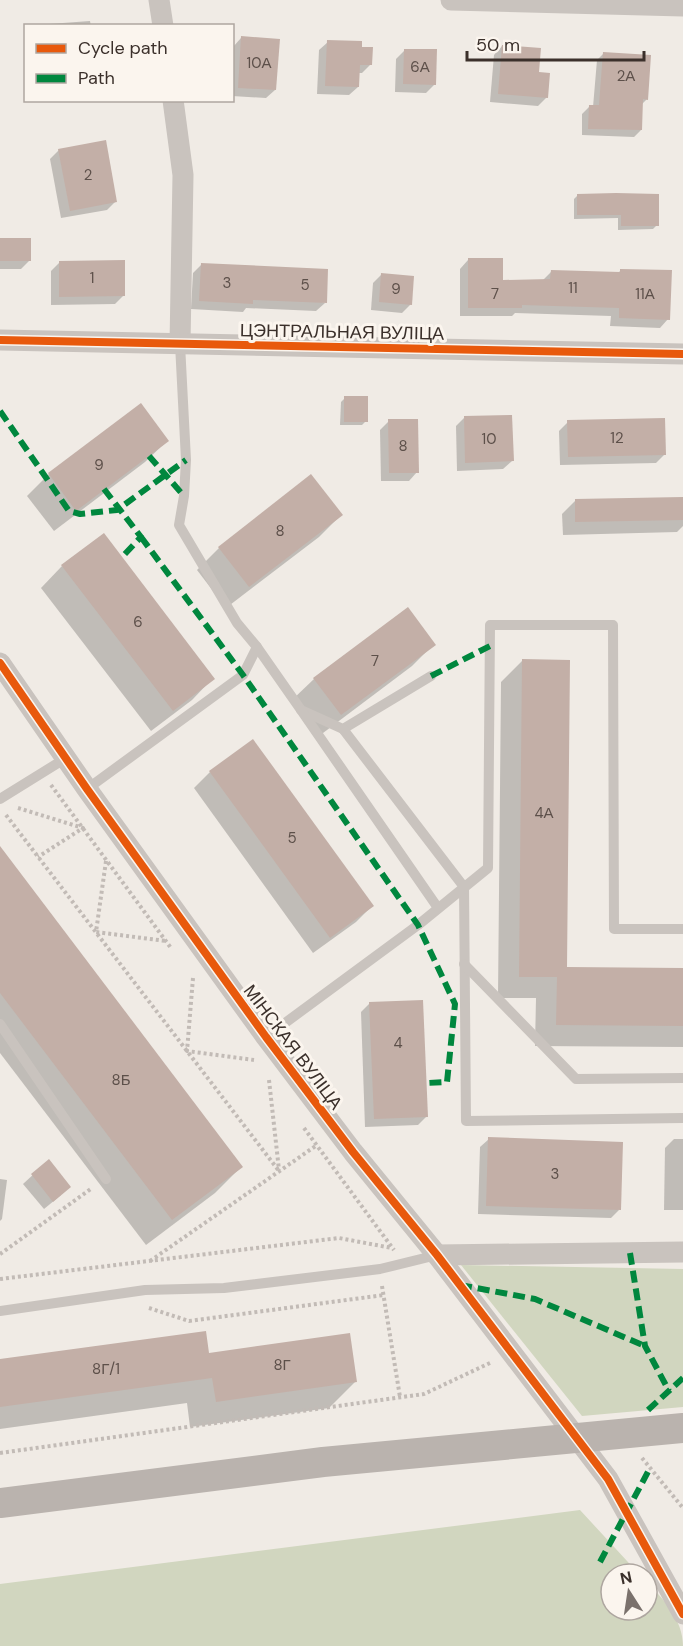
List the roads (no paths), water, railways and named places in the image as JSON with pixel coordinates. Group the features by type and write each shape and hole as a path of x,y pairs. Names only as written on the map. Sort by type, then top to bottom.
{"main road":[{"path":"0,1503 322,1462 683,1428"}],"street":[{"path":"159,0 163,24"},
{"path":"450,0 683,6"},
{"path":"173,102 183,175 180,344"},
{"name":"ЦЭНТРАЛЬНАЯ ВУЛІЦА","path":"0,340 683,354"},
{"name":"МІНСКАЯ ВУЛІЦА","path":"0,663 87,789 266,1037 608,1479 683,1614"},
{"path":"437,1256 683,1252"}],"lane":[{"path":"180,344 186,460 184,496 179,525 237,623 257,647 438,908"},
{"path":"266,1037 488,868 490,625 613,625 614,928 683,929"},
{"path":"87,789 243,675 257,647"},
{"path":"343,729 431,676"},
{"path":"301,710 343,729 464,887 466,1121 683,1118"},
{"path":"0,799 66,758"},
{"path":"465,964 576,1079 683,1078"},
{"path":"0,1024 106,1179"},
{"path":"0,1311 145,1290 224,1288 380,1269 437,1256"}]}
